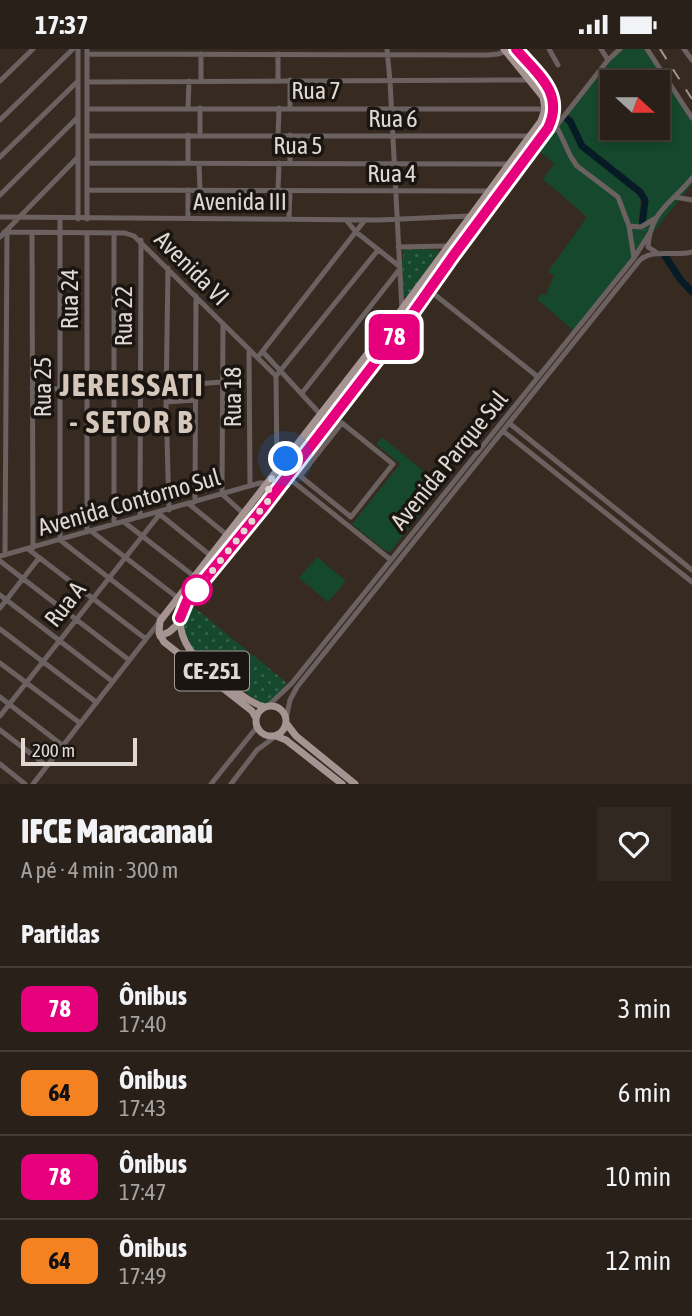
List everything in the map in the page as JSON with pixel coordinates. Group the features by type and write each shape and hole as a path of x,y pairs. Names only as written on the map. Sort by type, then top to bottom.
{"main road":[{"path":"163,618 402,310 541,121 545,109 543,97 510,50"},
{"path":"510,50 552,94 556,125"},
{"name":"CE-251","path":"160,636 172,630 187,601 378,357 548,128 556,125"},
{"path":"512,160 521,164"},
{"path":"370,351 378,357"},
{"path":"363,361 370,367"},
{"path":"246,511 265,504"},
{"name":"CE-251","path":"160,636 163,618 177,612 183,638 197,659 254,704 280,709 286,721"},
{"name":"CE-251","path":"160,636 253,711 256,723 267,736 276,736"},
{"name":"CE-251","path":"256,723 266,707"},
{"path":"286,721 283,730 276,736 286,740 342,784"},
{"path":"286,721 296,736 355,784"}],"street":[{"path":"0,81 33,49"},
{"path":"76,49 78,219"},
{"path":"0,120 76,49"},
{"path":"549,49 558,65"},
{"path":"601,49 608,60"},
{"path":"620,49 556,125 570,157 577,166 618,197 629,226 634,258"},
{"path":"647,49 692,118"},
{"path":"684,49 692,60"},
{"path":"87,219 87,51 488,55 510,50"},
{"path":"387,52 394,135 402,310"},
{"path":"201,54 201,81"},
{"path":"278,54 278,80"},
{"path":"87,82 530,80"},
{"path":"0,157 78,81"},
{"path":"188,108 189,81"},
{"path":"290,81 290,108"},
{"path":"200,108 200,135"},
{"path":"278,136 279,108"},
{"name":"Rua 7","path":"87,109 545,109"},
{"path":"0,195 78,117"},
{"path":"188,135 188,163"},
{"path":"290,135 290,163"},
{"name":"Rua 6","path":"88,136 530,136"},
{"path":"78,157 4,234 2,557 23,579 129,660"},
{"name":"Rua 5","path":"87,163 394,163 512,160"},
{"path":"278,190 279,163"},
{"path":"199,164 200,190"},
{"name":"Avenida Parque Sul","path":"266,707 292,683 634,258 656,218 692,178"},
{"name":"Rua 4","path":"87,190 488,191"},
{"path":"188,190 188,219"},
{"path":"289,219 290,191"},
{"path":"673,197 692,200"},
{"path":"469,216 478,222"},
{"name":"Avenida III","path":"0,217 365,220 469,216"},
{"name":"Rua 25","path":"60,218 60,540"},
{"path":"629,226 641,227 656,218"},
{"path":"110,219 114,524"},
{"path":"345,219 356,232 399,268"},
{"path":"261,355 365,220"},
{"path":"651,231 648,247 657,253 692,252"},
{"path":"32,232 30,548 39,558 146,639 160,636"},
{"name":"Rua 24","path":"87,233 89,531"},
{"name":"Avenida VI","path":"4,234 130,234 141,240 250,349 261,355"},
{"name":"Rua 22","path":"141,240 141,517"},
{"path":"398,247 447,246"},
{"path":"276,376 282,372 378,250"},
{"name":"Avenida Parque Sul","path":"286,721 290,700 297,687 640,260 645,255 657,253"},
{"path":"168,268 166,402 169,510"},
{"path":"302,393 399,268"},
{"path":"429,290 538,377"},
{"path":"196,296 196,400 191,503 228,535"},
{"path":"223,323 222,494 246,511"},
{"name":"Rua 18","path":"250,349 250,486"},
{"path":"261,355 282,372 321,415"},
{"path":"261,355 276,376 277,471"},
{"path":"114,375 141,377"},
{"path":"86,382 114,383"},
{"path":"196,384 222,382"},
{"path":"32,389 86,390"},
{"path":"166,402 196,400"},
{"path":"504,419 692,570"},
{"path":"343,423 393,464 351,517 300,476 320,449 343,423"},
{"path":"497,427 692,582"},
{"path":"311,442 320,449"},
{"path":"286,477 391,559"},
{"name":"Avenida Contorno Sul","path":"2,557 250,486 263,483 267,485"},
{"path":"265,504 270,493 267,485"},
{"path":"158,513 211,556"},
{"name":"Rua A","path":"0,716 158,513"},
{"path":"124,521 195,577"},
{"path":"89,531 178,598"},
{"path":"33,784 163,618 60,540"},
{"path":"0,608 39,558"},
{"path":"0,595 112,681"},
{"path":"0,629 96,702"},
{"path":"0,663 80,723"},
{"path":"0,697 62,745"},
{"name":"CE-251","path":"211,784 256,723"},
{"path":"0,730 47,766"},
{"path":"231,784 257,750 276,736"},
{"path":"0,764 25,784"}],"green space":[{"path":"617,49 647,49 661,70 600,70"},
{"path":"600,70 600,140 670,140 670,84 692,118 692,184 651,235 646,224 646,200 642,188 584,143 573,118 566,112"},
{"path":"566,112 573,118 584,143 642,188 646,200 646,224 651,235 647,240 638,225 641,201 637,194 580,149 569,125 561,121"},
{"path":"561,121 569,125 573,136 638,195 639,226 647,240 574,331 537,299 541,294 546,295 554,275 548,272 587,217 543,179 554,164 537,149 553,126 558,127"},
{"path":"404,249 440,250 407,298 404,296"},
{"path":"382,437 438,483 437,493 390,552 352,524 400,464 376,444"},
{"path":"317,557 346,581 328,602 299,578"},
{"path":"189,603 287,683 271,702 265,705 247,694 199,658 186,639 182,620"}],"waterway":[{"path":"566,118 582,146 640,192 645,200 642,226"},
{"path":"665,256 692,292"}],"railway":[{"path":"660,49 692,99"}],"bus line":[{"name":"78","path":"180,618 187,601 263,508 410,317 548,128 555,111 552,94 516,49"}],"district":[{"name":"JEREISSATI - SETOR B","path":"132,402"}],"route":[{"path":"197,590 193,595 268,501 270,493 267,485 286,459"}]}
